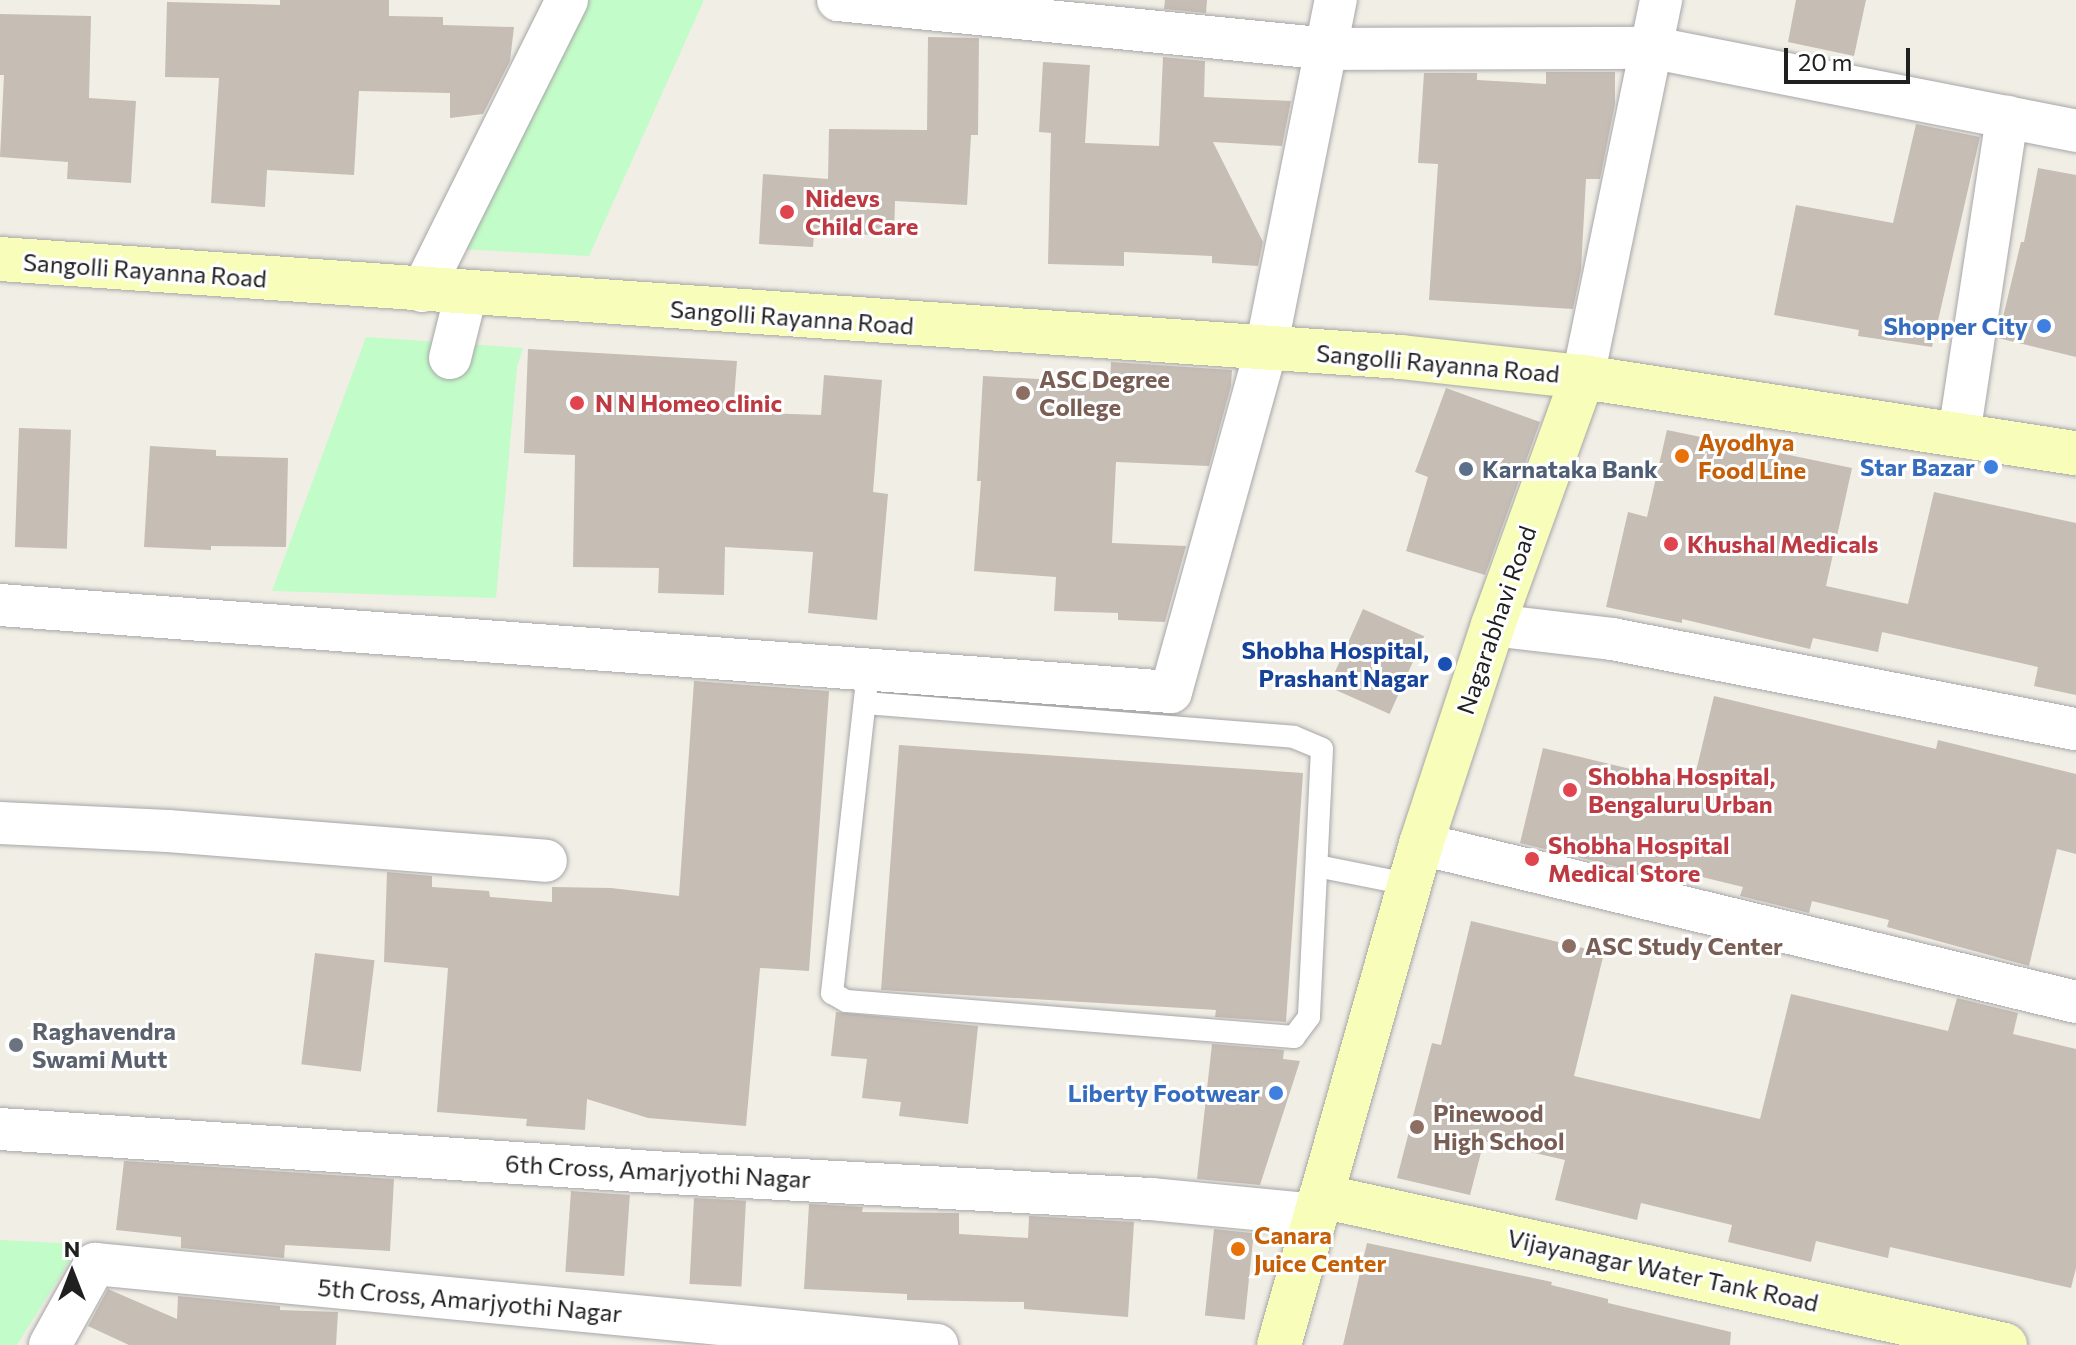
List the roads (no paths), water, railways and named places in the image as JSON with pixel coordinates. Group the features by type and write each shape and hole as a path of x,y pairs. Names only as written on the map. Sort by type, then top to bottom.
{"street":[{"path":"422,291 567,0"},
{"path":"838,0 1328,49 1654,48 2076,131"},
{"path":"0,605 866,687 1171,692 1266,349 1336,0"},
{"path":"1661,0 1654,48 1583,377 2076,453"},
{"path":"1959,435 2007,117"},
{"name":"Sangolli Rayanna Road","path":"0,259 422,291 1401,357 1583,377"},
{"path":"450,358 466,294"},
{"name":"Nagarabhavi Road","path":"1279,1345 1414,864 1493,625 1583,377"},
{"path":"1493,625 1612,639 2076,729"},
{"path":"0,823 168,831 546,861"},
{"path":"1414,864 2076,1002"},
{"name":"6th Cross, Amarjyothi Nagar","path":"0,1129 652,1172 1318,1205"},
{"name":"Vijayanagar Water Tank Road","path":"1318,1205 2005,1345"},
{"name":"5th Cross, Amarjyothi Nagar","path":"50,1345 95,1264 937,1345"}],"lane":[{"path":"866,687 1294,737 1322,749 1309,1017 1294,1037 846,1001 832,993 866,687"},
{"path":"1317,866 1414,864"}],"place":[{"name":"Nidevs Child Care","path":"787,212"},
{"name":"Shopper City","path":"2044,326"},
{"name":"ASC Degree College","path":"1023,393"},
{"name":"N N Homeo clinic","path":"577,403"},
{"name":"Ayodhya Food Line","path":"1682,456"},
{"name":"Star Bazar","path":"1991,467"},
{"name":"Karnataka Bank","path":"1466,469"},
{"name":"Khushal Medicals","path":"1671,544"},
{"name":"Shobha Hospital, Prashant Nagar","path":"1445,664"},
{"name":"Shobha Hospital, Bengaluru Urban","path":"1570,790"},
{"name":"Shobha Hospital Medical Store","path":"1532,859"},
{"name":"ASC Study Center","path":"1569,946"},
{"name":"Raghavendra Swami Mutt","path":"16,1045"},
{"name":"Liberty Footwear","path":"1276,1093"},
{"name":"Pinewood High School","path":"1417,1127"},
{"name":"Canara Juice Center","path":"1238,1249"}]}
